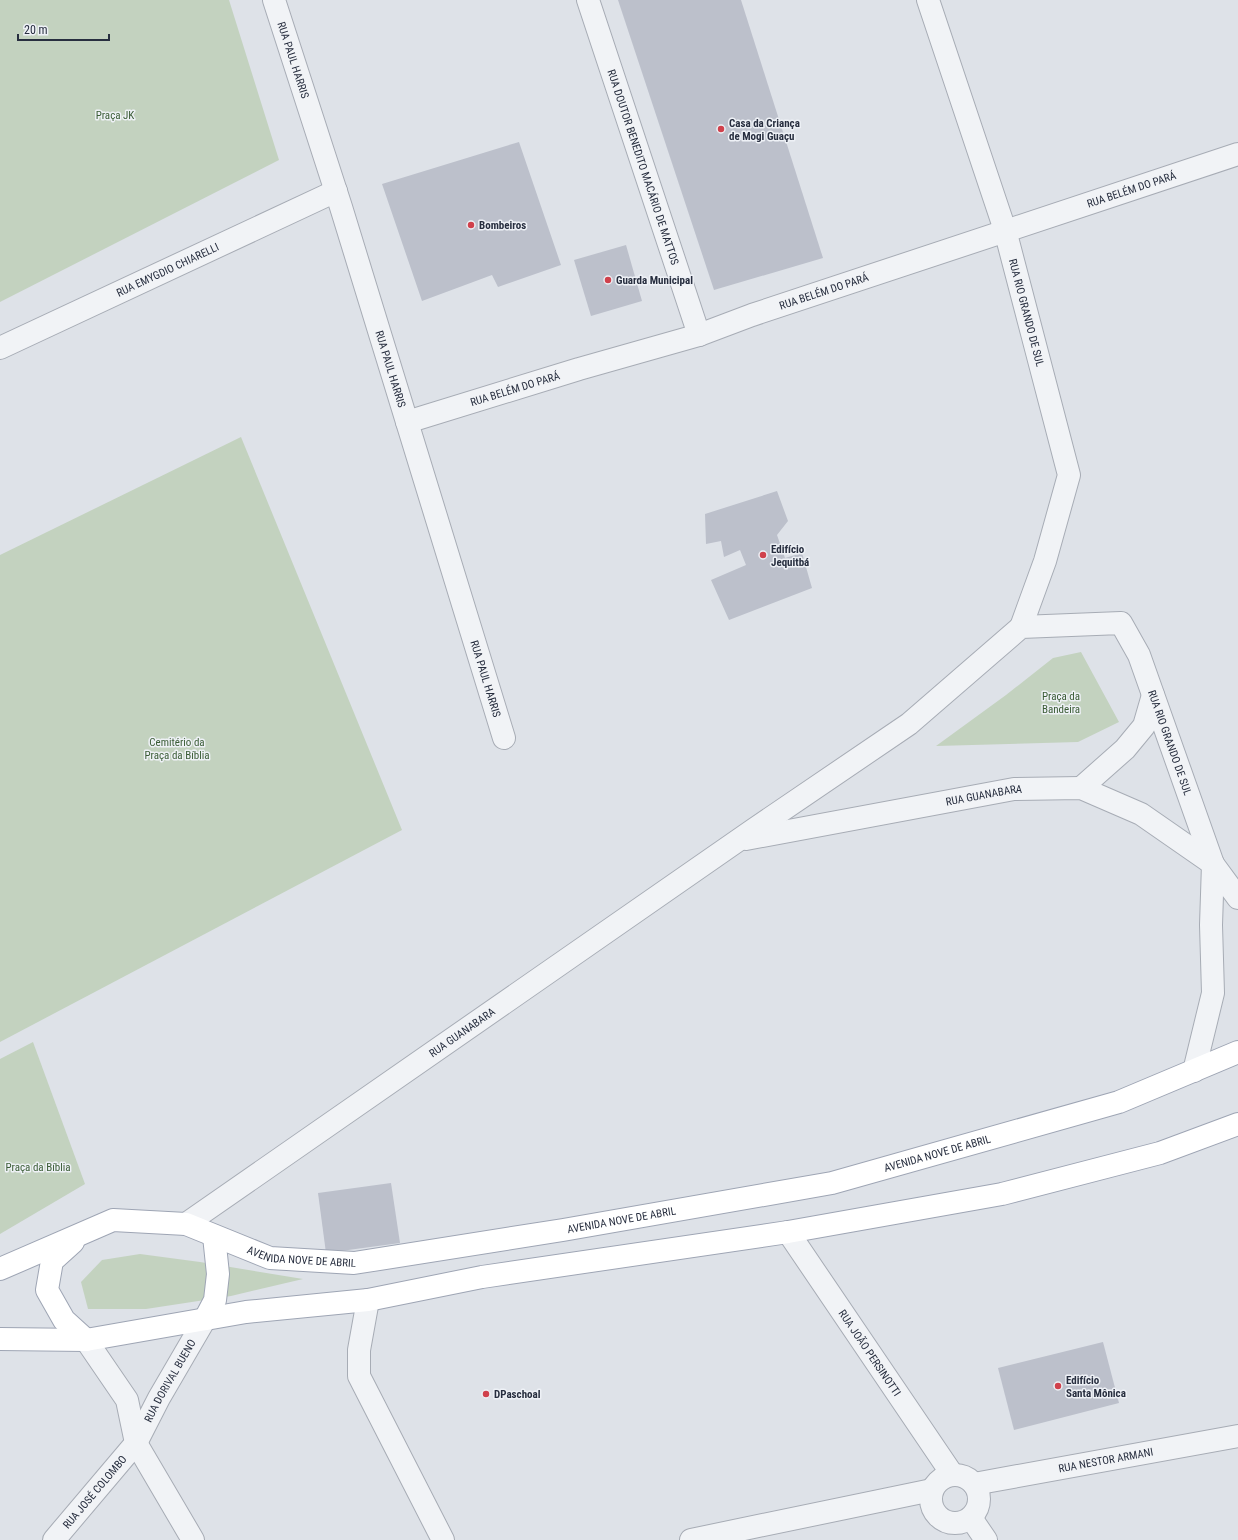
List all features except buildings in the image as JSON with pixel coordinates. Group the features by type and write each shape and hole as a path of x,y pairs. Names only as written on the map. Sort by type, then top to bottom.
{"main road":[{"name":"AVENIDA NOVE DE ABRIL","path":"0,1269 113,1220 186,1224 270,1258 354,1263 562,1230 832,1183 1119,1102 1238,1052"},
{"path":"0,1338 86,1340 246,1312 368,1300 482,1277 788,1232 1002,1194 1160,1153 1238,1124"},
{"path":"82,1233 52,1261 47,1290 64,1320 86,1340"},
{"path":"205,1319 215,1300 218,1274 214,1236"}],"street":[{"name":"RUA PAUL HARRIS","path":"274,0 336,191 504,738"},
{"name":"RUA DOUTOR BENEDITO MACÁRIO DE MATTOS","path":"588,0 699,335"},
{"name":"RUA RIO GRANDO DE SUL","path":"928,0 1005,230 1069,475 1045,561 1021,627 1121,623 1139,655 1213,864 1238,898"},
{"name":"RUA BELÉM DO PARÁ","path":"407,422 579,369 699,335 752,315 1005,230 1238,154"},
{"name":"RUA EMYGDIO CHIARELLI","path":"0,348 336,191"},
{"name":"RUA GUANABARA","path":"186,1224 737,841 909,724 1021,627"},
{"path":"1081,788 1125,748 1144,726 1153,695"},
{"name":"RUA GUANABARA","path":"737,841 1014,789 1081,788 1141,814 1213,864"},
{"name":"RUA RIO GRANDO DE SUL","path":"1194,1071 1213,993 1211,925 1213,864"},
{"name":"RUA JOÃO PERSINOTTI","path":"788,1232 952,1474"},
{"path":"368,1300 359,1350 359,1376 443,1540"},
{"name":"RUA DORIVAL BUENO","path":"136,1443 159,1398 205,1319"},
{"name":"RUA DORIVAL BUENO","path":"86,1340 127,1400 136,1443 193,1540"},
{"name":"RUA NESTOR ARMANI","path":"974,1484 1238,1436"},
{"name":"RUA JOSÉ COLOMBO","path":"54,1540 136,1443"},
{"path":"952,1474 964,1476 974,1484 980,1496 978,1508 971,1518 946,1532 931,1503 932,1490 940,1480 952,1474"},
{"path":"691,1540 932,1490"},
{"path":"971,1518 986,1540"}],"green space":[{"name":"Praça JK","path":"0,0 229,0 279,160 0,302"},
{"name":"Cemitério da Praça da Bíblia","path":"241,437 402,830 0,1042 0,555"},
{"name":"Praça da Bandeira","path":"1081,652 1119,722 1078,742 936,746 1006,695 1053,658"},
{"name":"Praça da Bíblia","path":"33,1042 85,1184 0,1234 0,1059"},
{"path":"140,1254 303,1279 231,1296 146,1309 88,1309 81,1282 102,1260"}],"place":[{"name":"Casa da Criança de Mogi Guaçu","path":"721,129"},
{"name":"Bombeiros","path":"471,225"},
{"name":"Guarda Municipal","path":"608,280"},
{"name":"Edifício Jequitbá","path":"763,555"},
{"name":"Edifício Santa Mônica","path":"1058,1386"},
{"name":"DPaschoal","path":"486,1394"}]}
